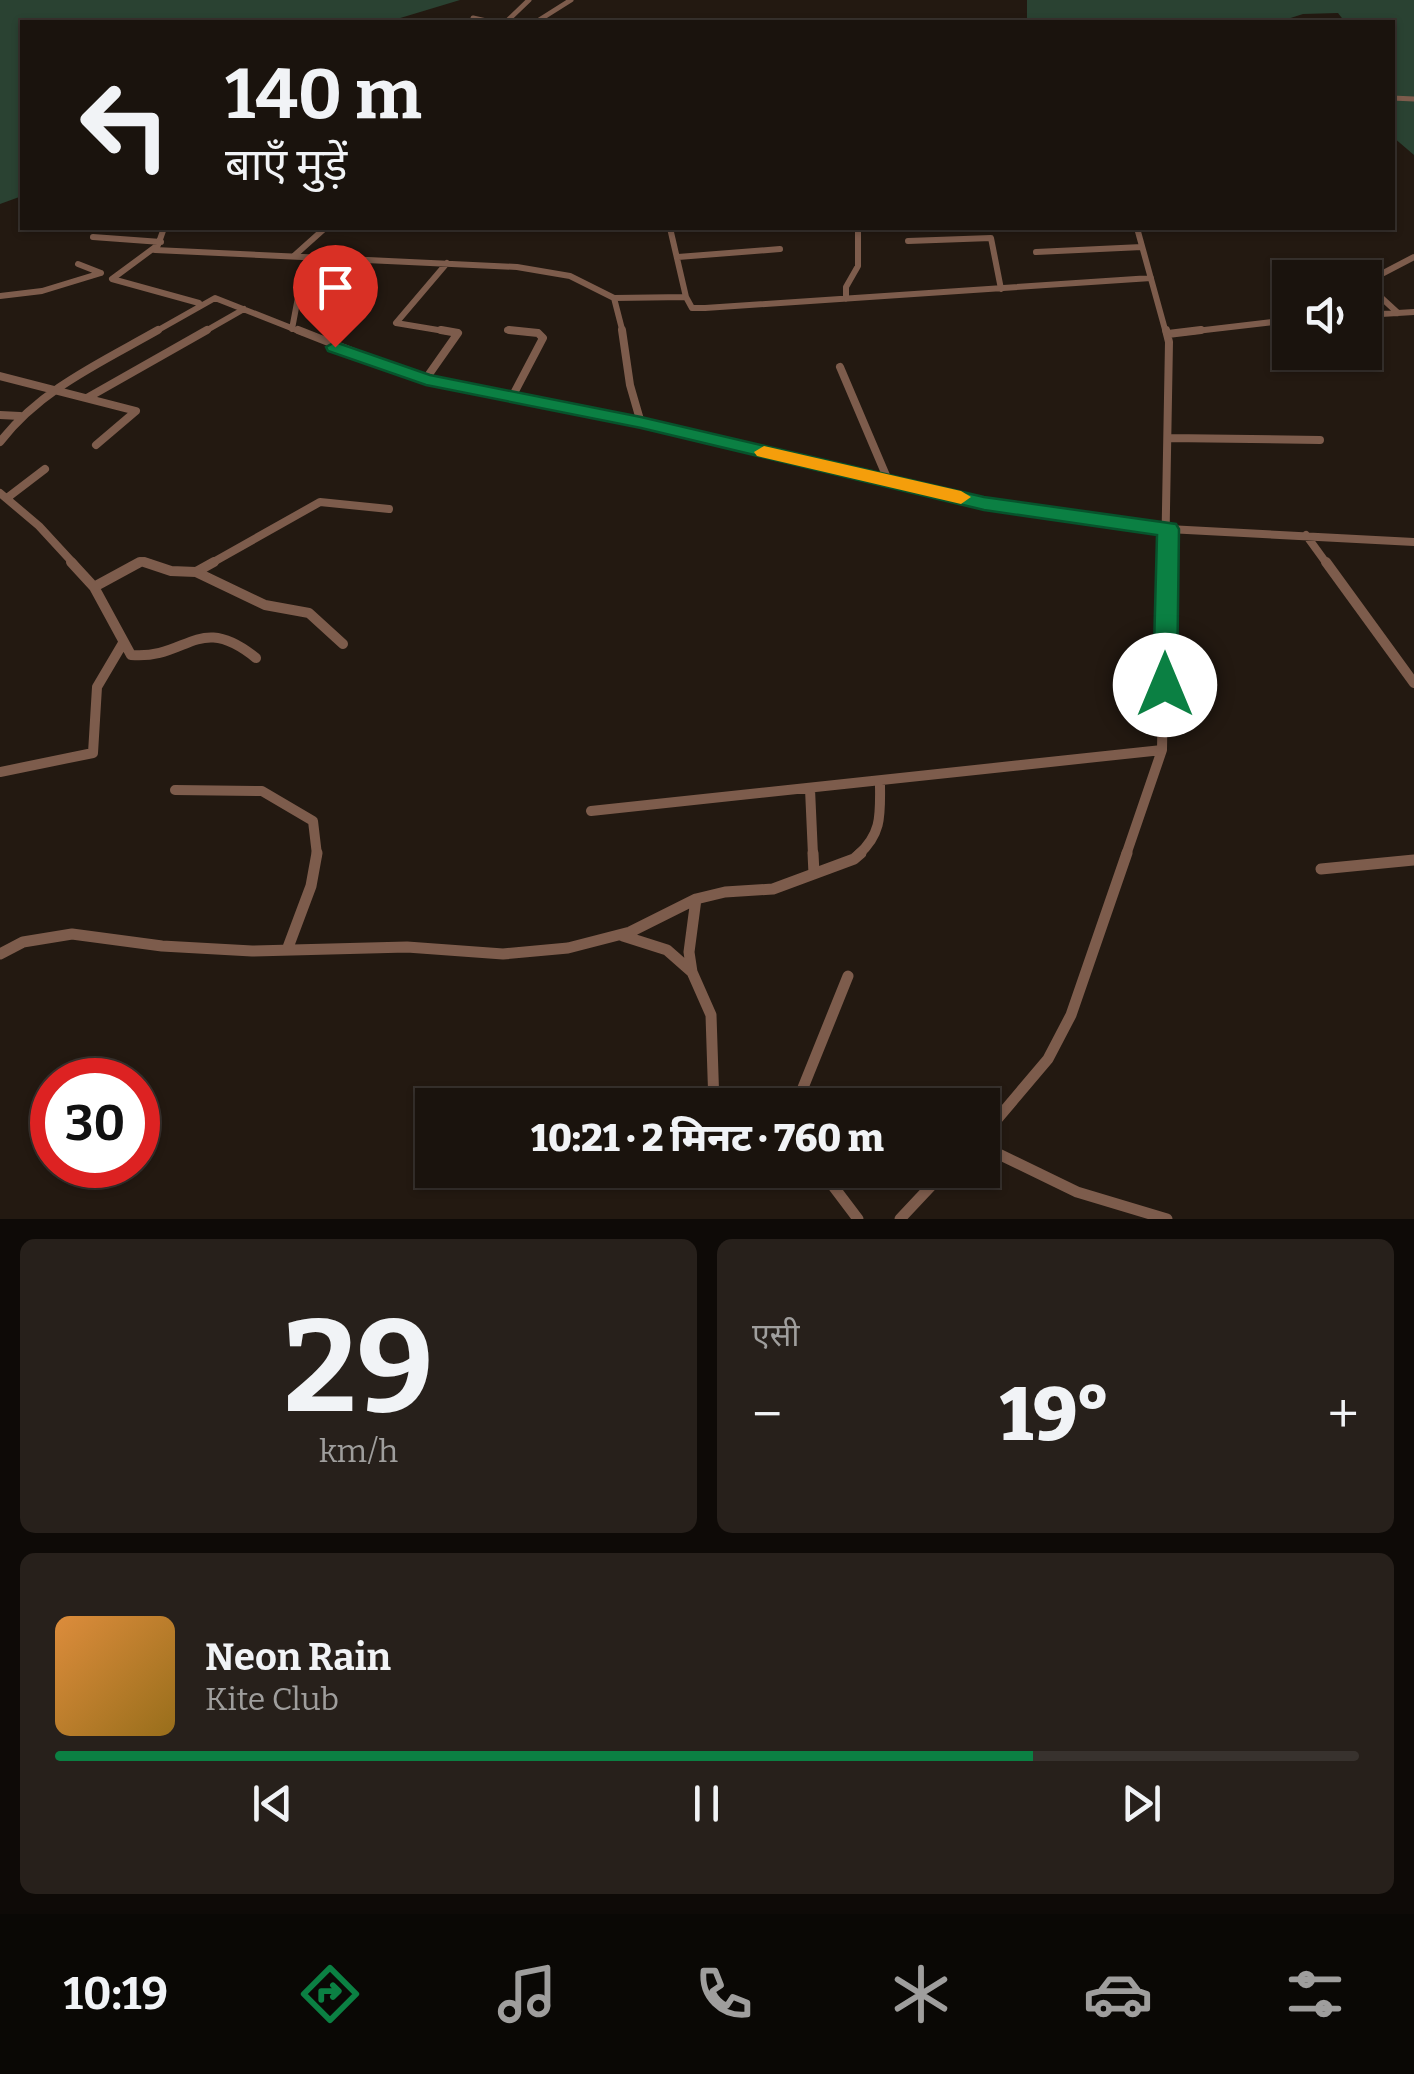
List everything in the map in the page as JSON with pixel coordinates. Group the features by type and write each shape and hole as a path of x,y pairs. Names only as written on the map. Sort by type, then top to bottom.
{"street":[{"path":"508,20 529,0"},
{"path":"539,20 572,0"},
{"path":"473,18 482,20"},
{"path":"113,276 155,250 164,230"},
{"path":"296,255 323,230"},
{"path":"671,230 686,297 694,308 1151,278"},
{"path":"846,299 846,287 858,266 858,230"},
{"path":"1000,1116 1048,1059 1071,1015 1162,750 1168,334 1138,230"},
{"path":"94,237 161,242"},
{"path":"908,242 993,239 1001,289"},
{"path":"1036,252 1142,248"},
{"path":"678,256 780,249"},
{"path":"155,250 517,267 570,276 614,298 686,297"},
{"path":"1414,257 1370,280 1374,291 1414,320"},
{"path":"78,264 113,276 114,280 199,303"},
{"path":"426,380 458,333 396,323 448,264"},
{"path":"0,296 42,291 102,273"},
{"path":"292,329 299,292"},
{"path":"0,442 20,416 50,391 199,303 214,298 426,380 641,422 1029,512 1168,529 1414,542"},
{"path":"614,298 630,386 641,422"},
{"path":"88,398 244,308"},
{"path":"1168,334 1272,322"},
{"path":"507,330 538,333 542,338 512,397"},
{"path":"840,368 888,480"},
{"path":"0,377 136,411 96,446"},
{"path":"0,416 20,416"},
{"path":"1168,438 1320,440"},
{"path":"45,469 4,496 94,587 108,607 130,655 142,657 186,642 226,637 237,640 256,658"},
{"path":"196,572 320,502 389,509"},
{"path":"1306,536 1414,683"},
{"path":"94,587 142,561 171,571 196,572 265,605 316,617 343,644"},
{"path":"0,772 93,753 98,687 122,643"},
{"path":"591,811 1162,750"},
{"path":"0,954 23,942 72,934 162,946 286,950 407,947 503,954 547,951 620,936 658,921 696,899 725,892 773,889 854,859 874,841 880,828 880,781"},
{"path":"810,789 814,874"},
{"path":"175,790 262,792 313,821 317,851 311,880 286,950"},
{"path":"1321,869 1414,860"},
{"path":"696,899 689,952 692,972 711,1015 713,1088"},
{"path":"620,936 658,946 692,972"},
{"path":"803,1088 848,976"},
{"path":"1000,1155 1077,1192 1166,1219"},
{"path":"835,1188 858,1219"},
{"path":"900,1219 929,1188"}],"green space":[{"path":"0,0 460,0 394,20 20,20 20,197 0,204"},
{"path":"1027,0 1414,0 1414,155 1395,139 1395,20 1343,20 1338,13 1303,14 1284,20 1027,20"}],"slow traffic":[{"path":"764,452 961,497"}],"route":[{"path":"335,347 426,380 641,422 984,503 1072,519 1168,529 1165,685"}]}
